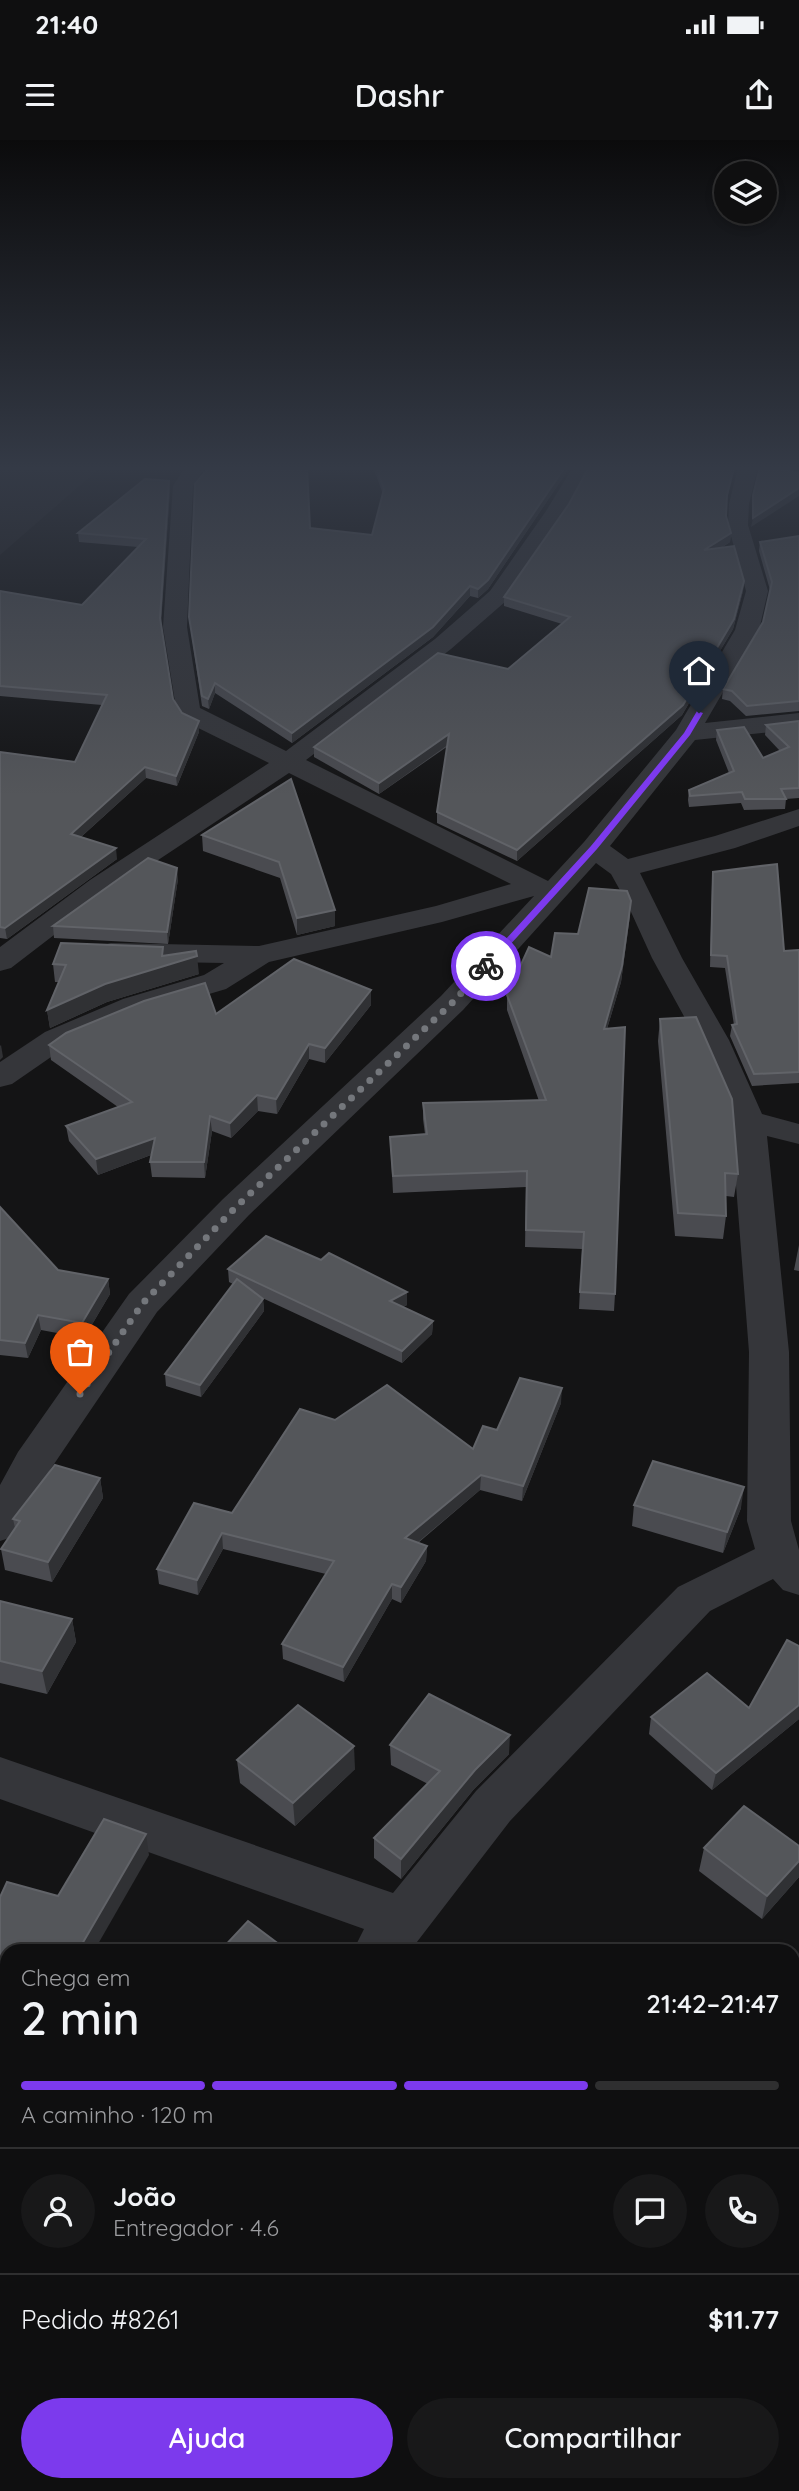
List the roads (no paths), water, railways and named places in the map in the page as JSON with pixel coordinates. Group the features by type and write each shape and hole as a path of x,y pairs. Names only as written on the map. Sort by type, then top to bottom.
{"street":[{"path":"178,577 175,627 188,708 192,716 289,761 545,890"},
{"path":"9,955 100,886 289,761 443,644 498,596 511,577"},
{"path":"0,1525 33,1463 143,1303 236,1207 452,1003 545,890 594,848 687,733 747,630 757,591 753,577"},
{"path":"687,733 799,721"},
{"path":"623,869 725,842 799,817"},
{"path":"0,1778 391,1936 493,1806 694,1599 789,1568 769,1521 769,1352 748,1121 713,1040 667,958 623,869 594,848"},
{"path":"9,955 73,951 181,956 258,955 545,890"},
{"path":"0,1077 56,1039 134,1006 215,982 258,955"},
{"path":"748,1121 799,1134"}]}
